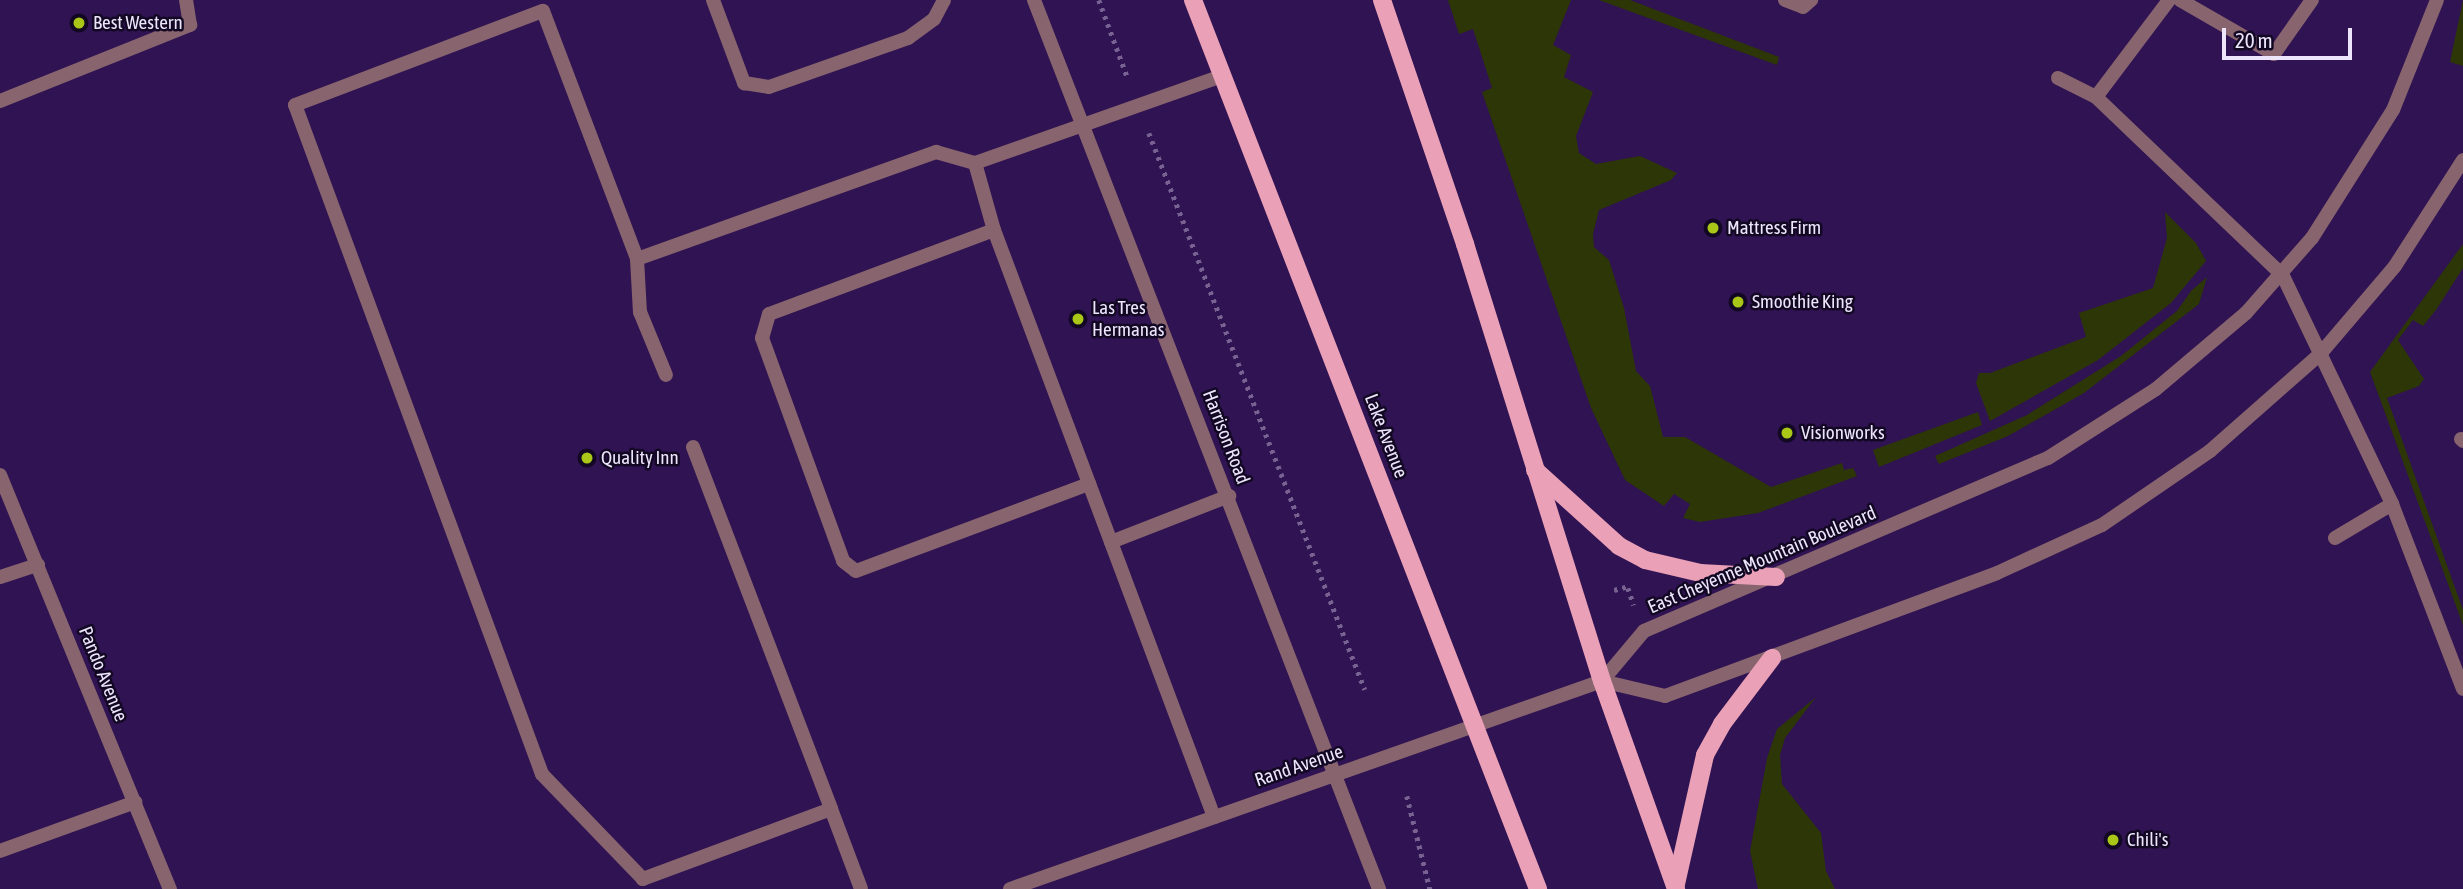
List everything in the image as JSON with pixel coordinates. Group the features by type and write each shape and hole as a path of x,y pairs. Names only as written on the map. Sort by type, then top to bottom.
{"main road":[{"name":"Lake Avenue","path":"1193,0 1538,889"},
{"path":"1382,0 1602,681 1676,888"},
{"path":"1535,470 1619,546 1645,560 1700,573 1776,577"},
{"path":"1676,888 1705,755 1722,724 1772,658"}],"street":[{"path":"0,101 191,25 186,0"},
{"path":"713,0 744,83 769,87 908,38 934,19 944,0"},
{"name":"Harrison Road","path":"1034,0 1379,889"},
{"path":"1785,0 1803,7 1811,0"},
{"path":"2096,97 2169,0"},
{"path":"2180,0 2274,54 2312,0"},
{"name":"East Cheyenne Mountain Boulevard","path":"1602,681 1644,631 1776,577 2058,452 2156,390 2283,276 2312,239 2393,110 2437,0"},
{"path":"666,375 640,312 637,259 543,11 295,105 542,774 643,879 831,809"},
{"path":"637,259 936,152 975,163 1223,76"},
{"path":"2058,78 2096,97 2283,276 2392,504 2460,670 2463,689"},
{"path":"1602,681 1665,696 1997,573 2102,524 2210,451 2321,353 2395,265 2463,160"},
{"path":"975,163 994,230 1214,817"},
{"path":"994,230 769,314 762,338 843,561 856,571 1089,484"},
{"path":"693,447 861,889"},
{"name":"Pando Avenue","path":"0,475 170,889"},
{"path":"1111,542 1228,496"},
{"path":"2335,538 2392,504"},
{"path":"0,577 38,565"},
{"name":"Rand Avenue","path":"1010,889 1032,885 1214,817 1602,681"},
{"path":"0,851 135,802"}],"path":[{"path":"1099,0 1119,54"},
{"path":"1153,142 1365,690"},
{"path":"1614,590 1628,588 1636,609"},
{"path":"1407,796 1430,889"}],"green space":[{"path":"1448,0 1571,0 1553,45 1571,55 1564,77 1593,92 1576,136 1579,153 1596,164 1640,156 1677,173 1671,180 1599,210 1593,234 1594,247 1609,260 1624,308 1636,371 1650,386 1663,437 1685,437 1771,487 1842,463 1844,470 1853,468 1857,476 1758,513 1700,522 1683,518 1690,504 1674,494 1664,506 1625,480 1591,408 1482,92 1492,88 1473,29 1459,34"},
{"path":"1599,0 1630,0 1779,57 1777,65"},
{"path":"2463,0 2463,66 2450,62"},
{"path":"2165,212 2196,243 2206,261 2171,303 2098,360 1990,421 1976,383 1979,373 1990,373 2086,337 2079,313 2153,288 2167,238"},
{"path":"2463,244 2463,268 2436,310 2423,326 2413,320 2398,340 2424,379 2419,386 2387,398 2463,610 2463,625 2370,372"},
{"path":"2207,277 2199,304 2084,393 2008,436 1939,464 1935,456 2027,415 2121,356 2177,311 2191,291"},
{"path":"1978,412 1982,425 1879,467 1873,450"},
{"path":"1816,697 1785,738 1780,755 1782,784 1821,833 1826,871 1835,889 1758,889 1750,851 1767,758 1777,729"}],"place":[{"name":"Best Western","path":"79,23"},
{"name":"Mattress Firm","path":"1713,228"},
{"name":"Smoothie King","path":"1738,302"},
{"name":"Las Tres Hermanas","path":"1078,319"},
{"name":"Visionworks","path":"1787,433"},
{"name":"Quality Inn","path":"587,458"},
{"name":"Chili's","path":"2113,840"}]}
